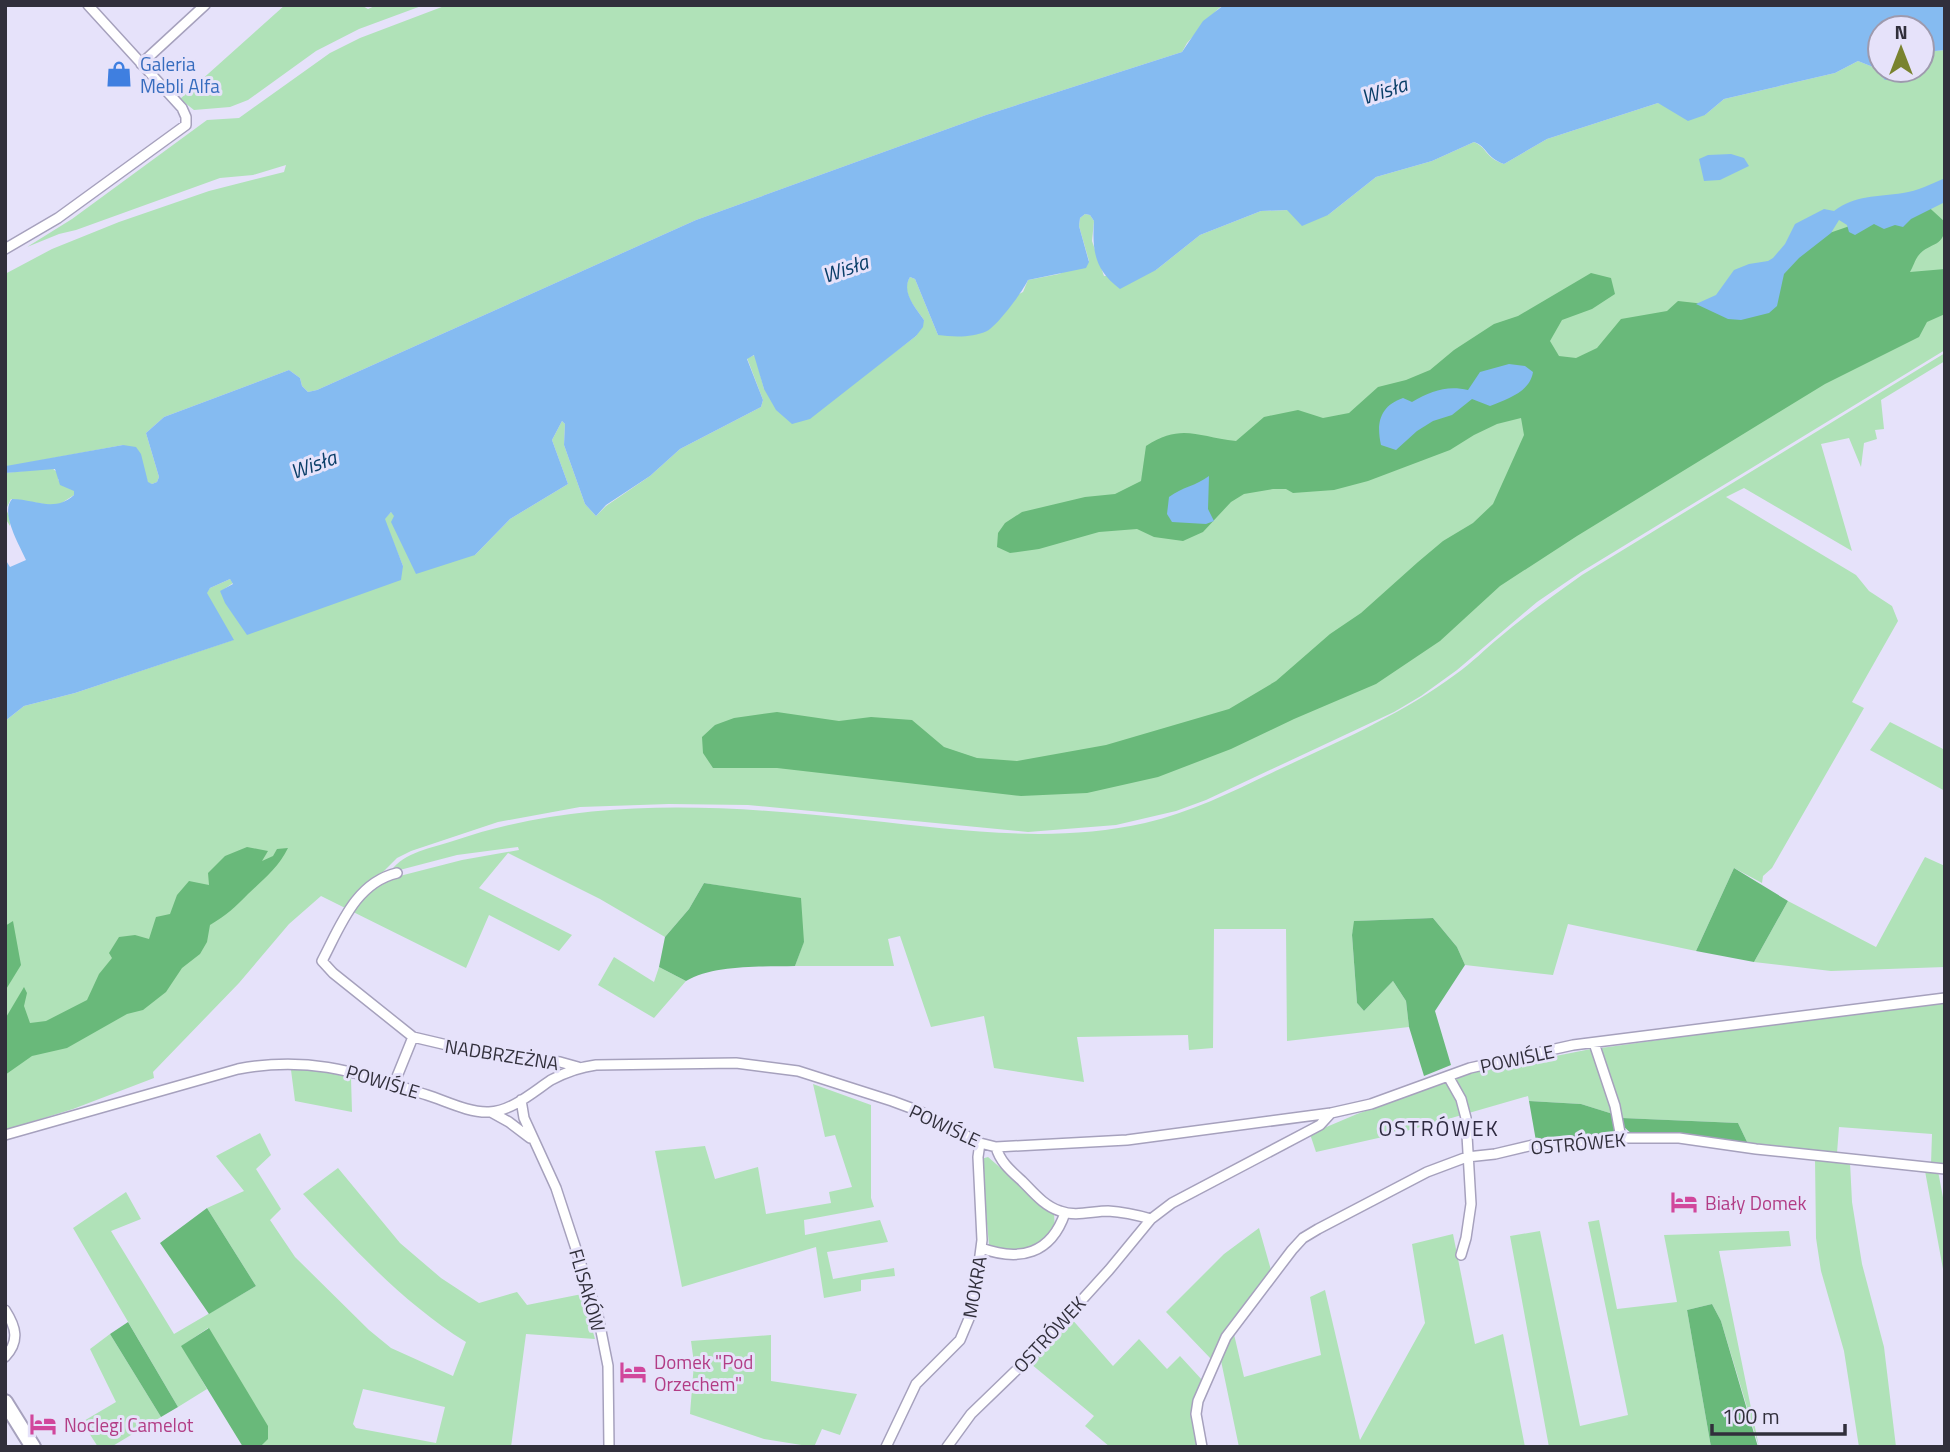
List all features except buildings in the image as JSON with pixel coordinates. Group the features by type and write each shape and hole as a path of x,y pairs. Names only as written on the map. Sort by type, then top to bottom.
{"main road":[{"path":"5,1402 33,1447"}],"street":[{"path":"5,250 102,188 182,129 187,120 182,108 88,5"},
{"path":"141,64 205,5"},
{"name":"NADBRZEŻNA","path":"397,873 373,883 360,895 350,908 322,961 413,1037 481,1053 560,1062 578,1067"},
{"name":"POWIŚLE","path":"5,1135 238,1069 283,1062 327,1065 491,1112 521,1100 578,1067 736,1063 777,1067 831,1080 919,1111 980,1143 996,1147 1139,1139 1331,1113 1371,1104 1496,1062 1594,1043 1945,998"},
{"path":"394,1084 413,1037"},
{"path":"1594,1043 1615,1106 1621,1138"},
{"path":"1448,1076 1465,1110 1471,1194 1470,1220 1461,1255"},
{"name":"FLISAKÓW","path":"521,1100 524,1118 533,1141 556,1188 598,1316 607,1366 609,1447"},
{"name":"FLISAKÓW","path":"491,1112 533,1141"},
{"name":"OSTRÓWEK","path":"947,1447 971,1414 1031,1356 1151,1219 1172,1203 1320,1125 1331,1113"},
{"name":"OSTRÓWEK","path":"1202,1447 1196,1414 1198,1401 1226,1337 1298,1244 1318,1229 1407,1182 1467,1157 1533,1145 1621,1138 1679,1138 1945,1169"},
{"name":"MOKRA","path":"886,1447 916,1384 948,1353 967,1326 973,1309 982,1248 978,1157 980,1143"},
{"path":"996,1147 999,1158 1049,1206 1065,1213 1108,1211 1151,1219"},
{"path":"982,1248 1011,1255 1035,1251 1056,1234 1065,1213"},
{"path":"5,1310 15,1325 16,1336 5,1357"}],"green space":[{"path":"285,5 361,5 368,9 377,5 424,5 359,29 316,51 248,100 230,107 194,110 180,99"},
{"path":"447,5 1224,5 1187,43 1182,52 986,115 696,220 317,390 308,392 302,386 300,378 289,370 164,417 146,433 159,477 157,482 152,484 148,483 144,470 123,445 5,467 5,274 52,249 119,222 209,191 284,172 286,165 253,175 220,178 27,247 72,219 207,120 239,118 330,53 360,38"},
{"path":"1945,50 1945,350 1581,572 1537,602 1457,670 1394,712 1206,800 1176,811 1116,825 1028,832 748,805 580,807 498,822 411,851 397,858 381,874 388,879 462,860 519,850 518,847 457,855 391,871 403,859 419,852 503,826 606,810 762,810 970,831 1040,834 1110,829 1180,813 1232,792 1327,747 1414,702 1462,670 1520,621 1582,575 1945,353 1945,361 1881,400 1884,429 1875,430 1877,439 1864,443 1861,467 1849,438 1821,444 1852,551 1744,488 1726,497 1856,575 1869,591 1892,606 1898,621 1852,702 1864,708 1772,868 1763,876 1762,883 1734,868 1696,951 1568,924 1553,975 1465,965 1457,947 1433,918 1355,921 1352,935 1357,1003 1364,1011 1393,981 1406,1001 1409,1027 1287,1041 1286,929 1214,929 1213,1048 1189,1050 1188,1035 1077,1037 1084,1082 994,1068 984,1016 931,1027 900,936 888,939 894,966 795,966 804,941 752,891 704,883 689,909 665,937 600,899 508,853 479,888 572,935 559,951 489,915 466,968 321,896 289,924 239,983 153,1072 154,1078 73,1109 5,1130 5,721 24,706 75,693 233,640 206,593 210,588 230,579 233,583 220,592 403,566 384,519 391,512 475,555 510,519 568,484 552,440 562,421 565,424 564,445 585,504 596,516 650,476 680,449 761,407 763,400 747,358 755,355 764,389 879,364 916,336 924,320 908,294 907,283 910,277 915,279 938,335 1023,292 1028,280 1059,274 1089,261 1079,226 1080,218 1085,214 1090,215 1094,221 1092,241 1104,276 1156,270 1200,235 1261,211 1288,210 1328,215 1376,177 1432,161 1474,142 1504,164 1547,139 1658,103 1705,115 1724,99 1835,73 1858,61 1866,64 1866,84 1936,84 1936,51"},
{"path":"1922,201 1945,222 1943,237 1918,256 1910,272 1945,269 1945,314 1927,322 1919,337 1825,384 1577,536 1500,586 1440,641 1376,684 1231,749 1158,777 1087,793 1021,796 777,768 713,768 703,753 702,737 715,725 734,718 777,712 839,721 871,717 912,720 944,747 977,758 1017,761 1106,745 1229,709 1276,681 1330,634 1361,613 1443,541 1473,523 1493,504 1524,435 1521,418 1497,424 1450,450 1368,481 1334,490 1293,493 1286,489 1273,489 1244,494 1231,502 1203,532 1183,541 1154,537 1137,529 1099,532 1039,549 1010,553 997,547 998,533 1005,523 1022,512 1085,497 1115,494 1141,481 1146,446 1170,435 1190,433 1236,441 1264,417 1298,410 1323,418 1349,413 1378,387 1430,370 1454,350 1494,324 1518,316 1591,273 1611,278 1615,294 1592,309 1562,320 1550,341 1559,356 1576,358 1597,348 1621,319 1667,311 1678,301 1723,306 1815,238"},
{"path":"52,468 58,473 58,480 74,490 74,495 57,506 11,499 6,509 10,526 5,518 5,473"},
{"path":"1890,722 1945,750 1945,791 1870,750"},
{"path":"247,847 268,851 262,861 273,856 277,849 288,848 280,862 265,878 230,911 210,925 207,942 200,954 182,968 166,992 143,1010 127,1014 67,1048 32,1056 5,1075 5,1019 24,987 27,993 24,1006 30,1023 46,1021 87,1000 99,974 112,958 109,953 119,937 135,935 149,939 156,917 170,914 177,895 189,881 209,885 208,873 225,856"},
{"path":"1925,857 1945,866 1945,967 1831,971 1754,962 1788,901 1876,947"},
{"path":"1734,868 1788,901 1754,962 1696,951"},
{"path":"704,883 801,898 804,942 795,966 724,969 686,981 659,967 665,937 689,909"},
{"path":"1433,918 1457,947 1465,965 1435,1011 1451,1065 1424,1076 1409,1027 1406,1001 1393,981 1364,1011 1357,1003 1352,935 1354,921"},
{"path":"13,921 21,965 5,991 5,926"},
{"path":"614,957 654,982 659,967 686,981 654,1018 598,985"},
{"path":"1945,1000 1945,1165 1931,1164 1932,1134 1839,1127 1837,1153 1749,1146 1738,1123 1622,1118 1601,1048"},
{"path":"1591,1049 1613,1114 1581,1104 1529,1101 1528,1096 1396,1134 1316,1152 1310,1134 1357,1114 1475,1072"},
{"path":"291,1070 317,1070 351,1078 352,1112 295,1101"},
{"path":"813,1084 871,1105 871,1198 874,1207 804,1220 805,1235 880,1220 888,1242 827,1252 833,1279 894,1268 895,1276 861,1280 861,1291 824,1298 816,1247 682,1287 655,1151 705,1146 715,1179 758,1167 766,1214 831,1203 829,1192 852,1187 835,1135 825,1137"},
{"path":"1529,1101 1581,1104 1613,1114 1617,1129 1614,1135 1536,1141"},
{"path":"1622,1118 1738,1123 1749,1146 1633,1135 1623,1126"},
{"path":"260,1133 271,1155 256,1169 281,1209 270,1220 295,1257 391,1348 453,1376 466,1342 400,1292 303,1194 338,1168 400,1243 441,1278 479,1303 517,1292 527,1305 582,1294 595,1339 526,1334 511,1447 260,1447 267,1439 267,1426 208,1328 182,1346 207,1389 178,1407 73,1228 126,1192 141,1219 111,1231 174,1334 256,1286 207,1208 244,1191 216,1156","holes":["363,1389 445,1407 436,1443 356,1428 353,1424"]},
{"path":"988,1157 1054,1214 1055,1229 1040,1241 1016,1250 989,1245 981,1159"},
{"path":"1815,1158 1850,1162 1852,1202 1862,1264 1884,1347 1896,1447 1859,1447 1844,1351 1821,1271 1816,1238"},
{"path":"1925,1171 1938,1171 1945,1208 1945,1280"},
{"path":"207,1208 256,1286 209,1314 160,1243"},
{"path":"1599,1220 1617,1309 1677,1302 1664,1235 1789,1231 1791,1246 1719,1251 1759,1447 1721,1321 1712,1304 1687,1310 1711,1447 1549,1447 1510,1236 1540,1231 1580,1426 1628,1415 1588,1222"},
{"path":"1259,1228 1271,1270 1226,1331 1211,1359 1166,1312 1224,1254"},
{"path":"1453,1234 1475,1344 1503,1334 1525,1447 1239,1447 1220,1356 1233,1330 1244,1377 1321,1355 1310,1297 1325,1290 1360,1440 1425,1323 1412,1244"},
{"path":"1712,1304 1721,1321 1758,1447 1711,1447 1687,1310"},
{"path":"1070,1317 1113,1366 1139,1339 1167,1369 1180,1356 1203,1381 1194,1413 1199,1445 1110,1447 1085,1426 1094,1416 1031,1364"},
{"path":"128,1322 178,1407 161,1417 110,1334"},
{"path":"209,1328 268,1426 268,1439 260,1447 243,1447 181,1346"},
{"path":"110,1334 161,1417 111,1447 98,1447 82,1422 116,1402 90,1349"},
{"path":"771,1335 771,1381 857,1394 840,1435 822,1429 814,1447 764,1439 690,1414 694,1363 691,1341"}],"water":[{"name":"Wisła","path":"1224,5 1945,5 1945,50 1936,51 1936,14 1866,14 1866,64 1858,61 1835,73 1724,99 1705,115 1688,121 1658,103 1547,139 1504,164 1474,142 1432,161 1376,177 1328,215 1302,226 1287,210 1261,211 1200,235 1156,270 1120,289 1100,267 1095,251 1094,221 1090,215 1085,214 1080,218 1079,226 1089,262 1086,268 1028,280 1016,299 987,331 975,335 938,335 915,279 910,277 908,294 924,320 923,327 916,336 810,419 792,424 776,410 764,389 754,355 747,359 763,400 761,407 680,449 650,476 606,505 596,516 585,504 564,445 565,424 562,421 552,440 568,484 510,519 475,555 416,574 391,522 394,516 391,512 385,519 403,566 401,580 247,635 220,591 233,584 230,579 210,588 207,593 234,640 75,693 24,706 5,721 5,559 10,567 26,560 9,520 9,505 12,499 44,504 59,503 74,495 74,491 60,485 55,469 5,473 6,466 123,445 136,447 141,454 148,482 152,484 157,482 159,477 146,433 164,417 289,370 300,378 302,386 308,392 317,390 696,220 986,115 1182,52 1203,21"},
{"path":"1731,154 1744,158 1749,166 1720,180 1704,181 1699,159 1708,155"},
{"path":"1945,178 1945,202 1911,219 1903,227 1895,225 1884,229 1874,224 1855,235 1839,220 1831,233 1799,258 1784,274 1777,306 1769,313 1741,320 1728,319 1696,304 1716,295 1734,270 1773,258 1785,244 1795,224 1824,209 1834,211 1858,199 1908,192"},
{"path":"1509,364 1525,366 1533,372 1527,385 1517,394 1490,406 1472,399 1452,415 1433,421 1417,431 1396,450 1381,445 1379,430 1382,416 1395,401 1403,398 1412,402 1446,389 1468,390 1480,372"},
{"path":"1209,476 1208,509 1214,521 1206,524 1172,522 1167,514 1169,497"}],"place":[{"name":"Galeria Mebli Alfa","path":"119,74"},
{"name":"Biały Domek","path":"1684,1202"},
{"name":"Domek \"Pod Orzechem\"","path":"633,1372"},
{"name":"Noclegi Camelot","path":"43,1424"}],"district":[{"name":"OSTRÓWEK","path":"1439,1128"}]}
